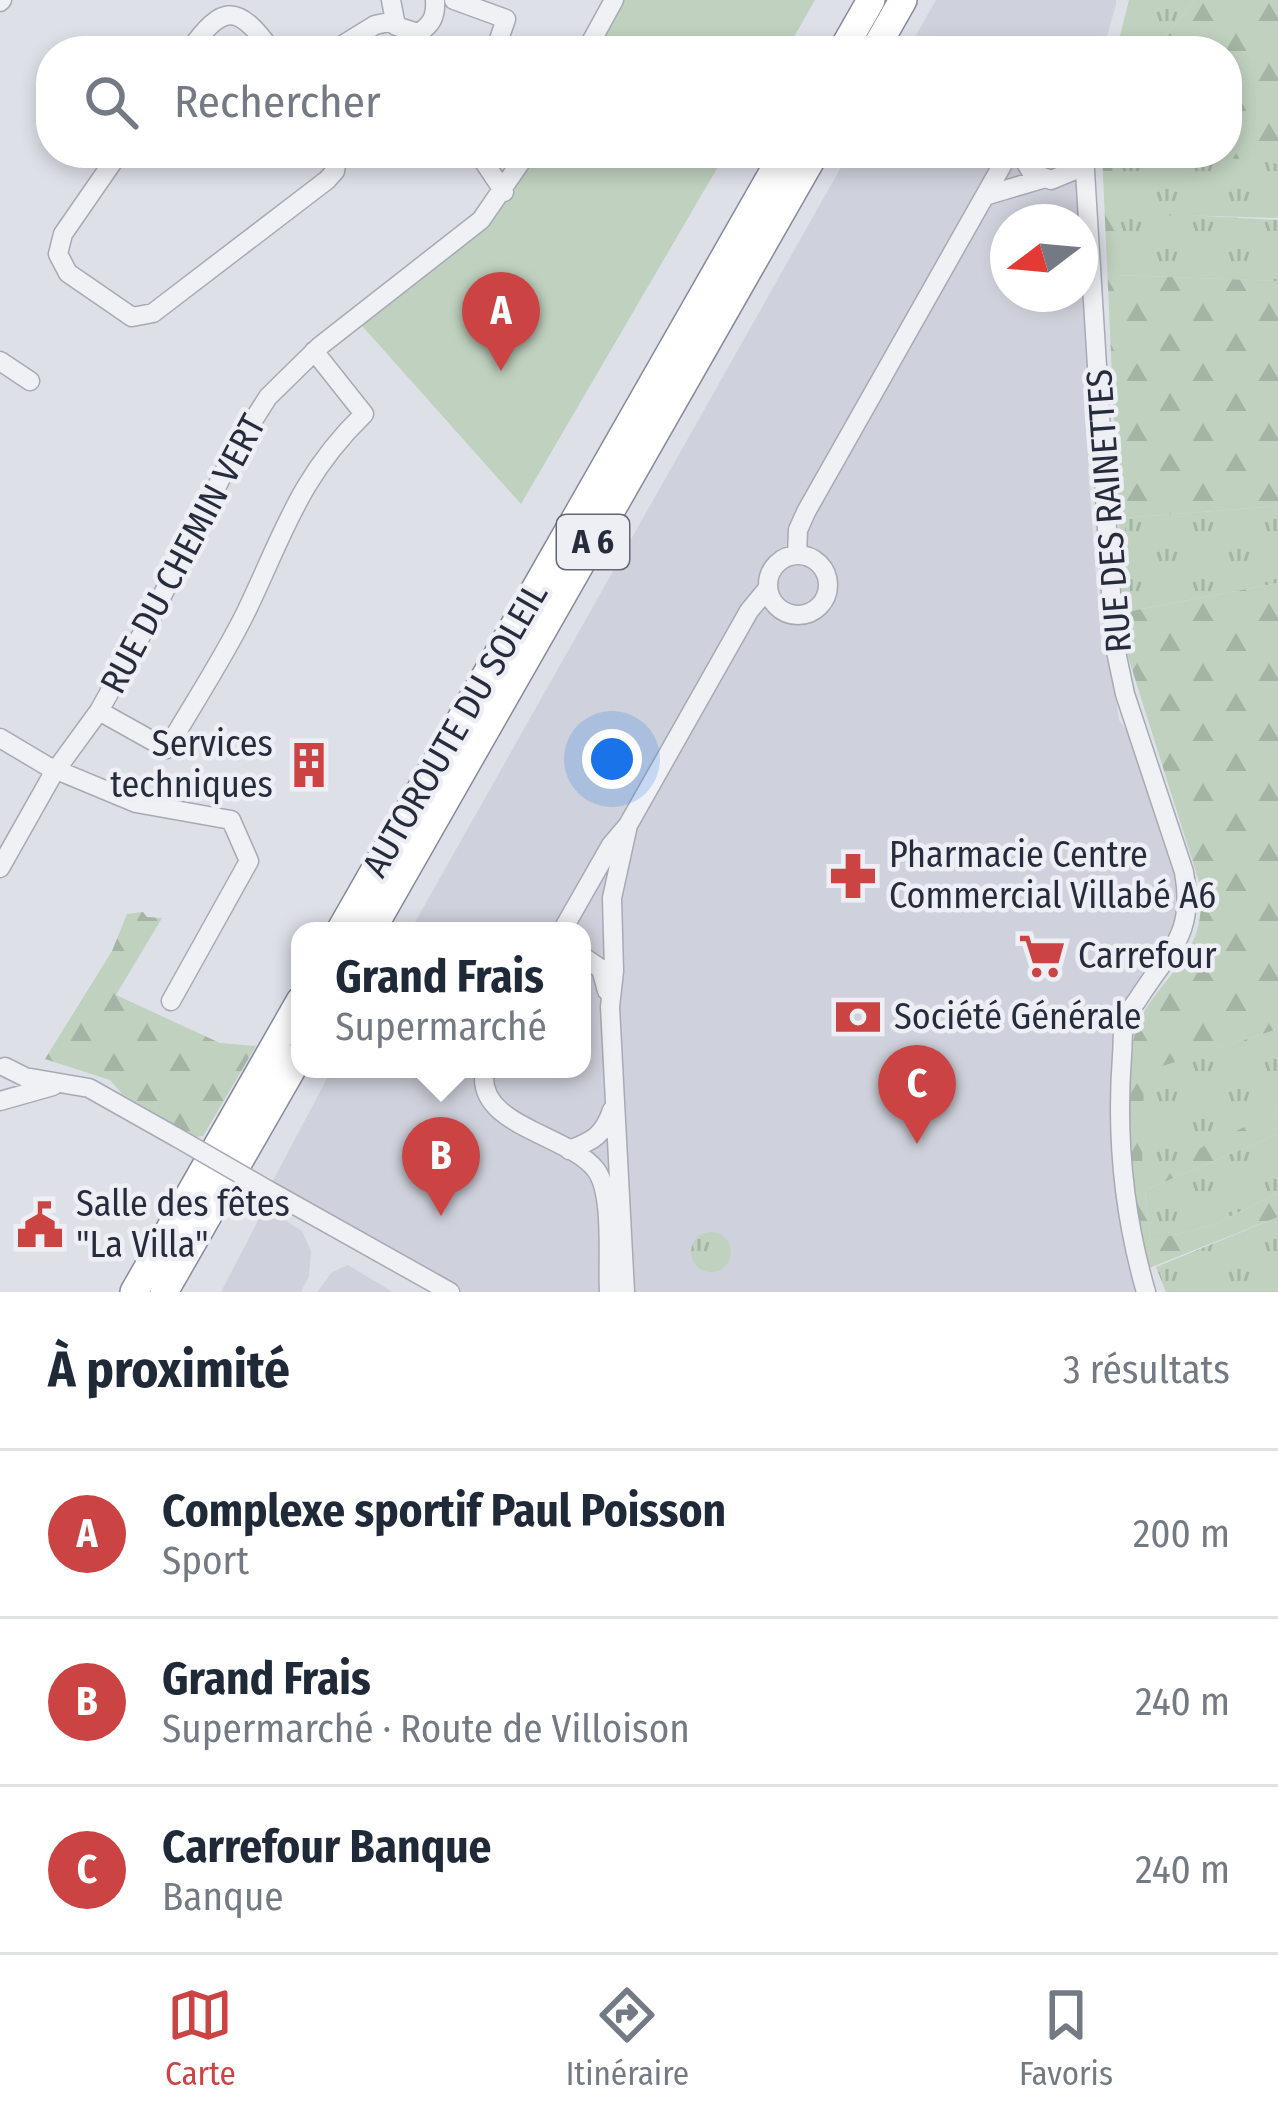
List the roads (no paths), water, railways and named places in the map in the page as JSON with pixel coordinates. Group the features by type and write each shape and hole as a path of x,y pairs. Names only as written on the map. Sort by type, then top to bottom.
{"highway":[{"path":"851,36 871,0"},
{"path":"883,36 903,0"},
{"name":"AUTOROUTE DU SOLEIL","path":"345,922 775,168"},
{"name":"AUTOROUTE DU SOLEIL","path":"376,922 806,168"},
{"path":"134,1292 291,1017"},
{"path":"164,1292 291,1071"}],"street":[{"path":"391,0 397,36"},
{"path":"426,36 435,0"},
{"path":"454,0 506,19 500,36"},
{"path":"594,36 614,0"},
{"path":"200,36 212,20 230,14 251,21 262,36"},
{"path":"357,36 375,25 395,24 409,33 428,27"},
{"path":"109,168 63,234 58,254 68,273 132,317 153,313 327,180 336,168"},
{"path":"488,168 504,191"},
{"name":"RUE DU CHEMIN VERT","path":"0,868 57,769 99,711 254,417 314,351 481,220 517,168"},
{"path":"797,555 798,530 806,512 1002,168"},
{"path":"1030,168 1078,191 1086,203"},
{"path":"988,195 1077,168"},
{"name":"RUE DES RAINETTES","path":"1085,168 1114,642 1125,694 1189,900 1184,932 1172,956 1125,1019 1121,1076 1124,1185 1130,1237 1146,1292"},
{"path":"99,711 167,749 244,616 307,480 329,447 364,413 314,351"},
{"path":"0,361 30,382"},
{"path":"567,922 743,625 768,588 772,569 797,555 808,556 825,572 826,595 811,613 768,612 743,625"},
{"path":"768,588 770,598 785,613"},
{"path":"0,738 136,803 231,820 249,862 171,1001"},
{"path":"625,1292 610,1007 612,898 628,825"},
{"path":"591,962 602,969 610,1007"},
{"path":"2,1071 89,1088 450,1292"},
{"path":"484,1078 497,1109 595,1168 606,1193 609,1292"},
{"path":"0,1101 58,1084"},
{"path":"569,1150 596,1139 614,1106"}],"place":[{"name":"Complexe sportif Paul Poisson","path":"501,371"},
{"name":"Services techniques","path":"309,765"},
{"name":"Pharmacie Centre Commercial Villabé A6","path":"853,876"},
{"name":"Carrefour","path":"1042,956"},
{"name":"Société Générale","path":"858,1017"},
{"name":"Carrefour Banque","path":"917,1144"},
{"name":"Grand Frais","path":"441,1216"},
{"name":"Salle des fêtes \"La Villa\"","path":"40,1225"}]}
